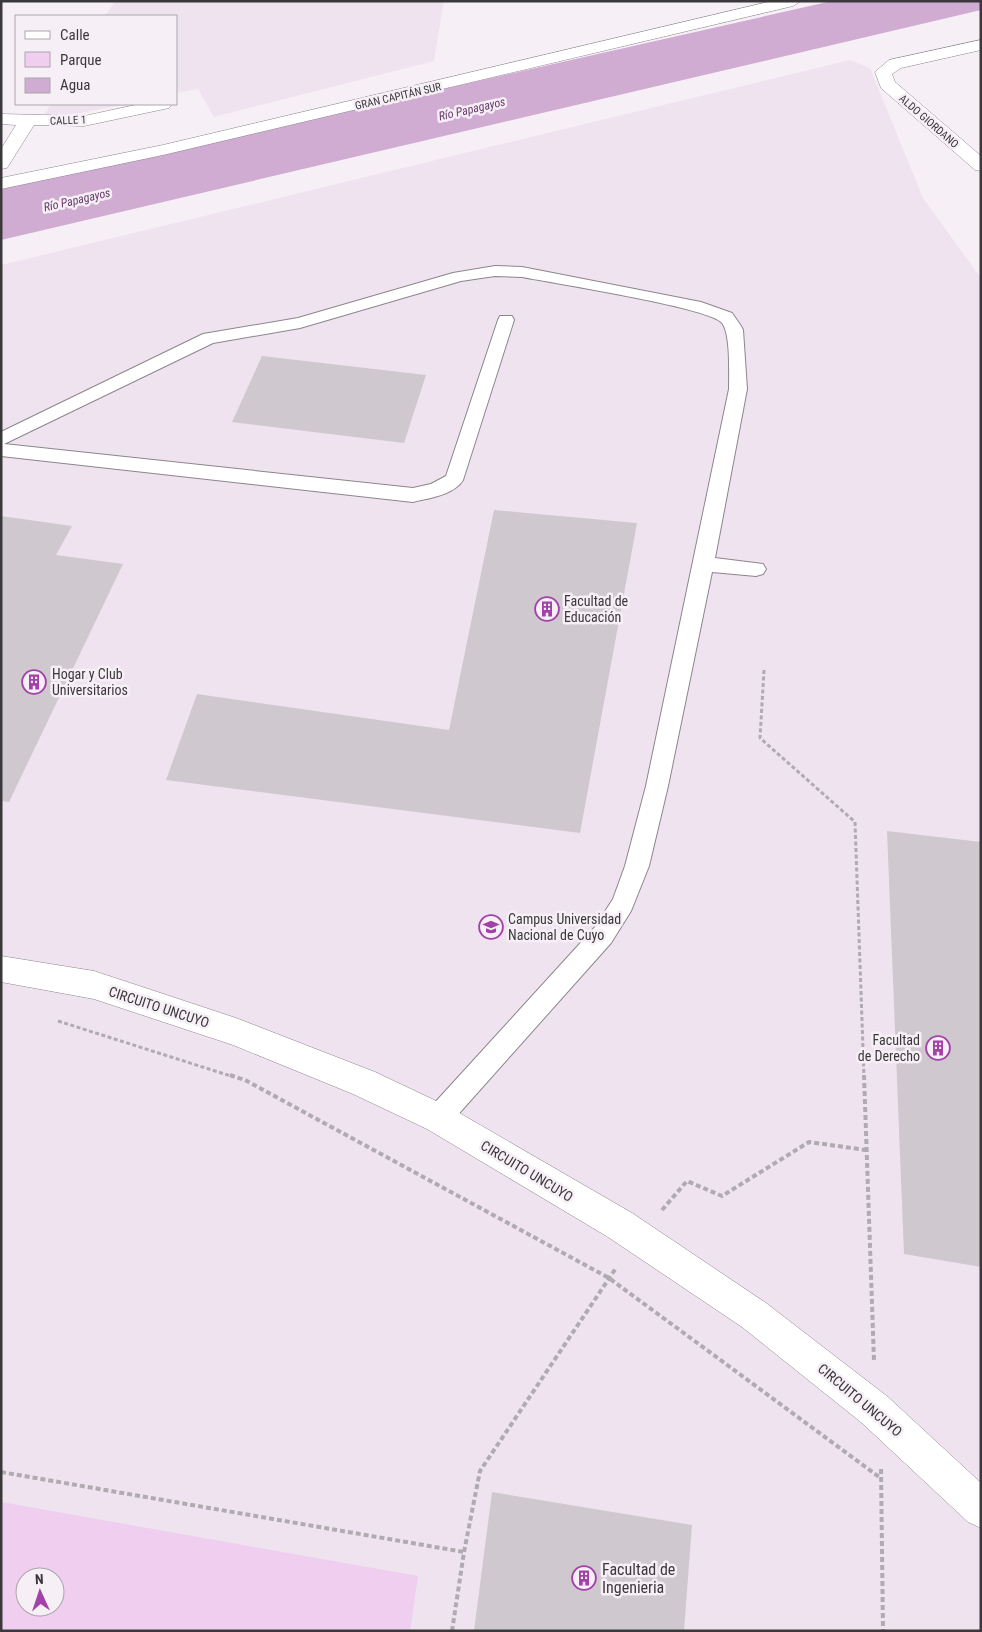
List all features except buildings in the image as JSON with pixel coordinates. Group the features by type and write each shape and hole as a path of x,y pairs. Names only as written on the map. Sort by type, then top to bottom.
{"street":[{"name":"GRAN CAPITÁN SUR","path":"1,184 202,141 793,1"},
{"name":"ALDO GIORDANO","path":"981,45 895,64 883,72 887,84 981,166"},
{"name":"CALLE 1","path":"1,119 84,121 159,105"},
{"path":"1,164 28,120"},
{"name":"CIRCUITO UNCUYO","path":"1,969 94,985 236,1032 364,1083 438,1118 638,1238 754,1315 876,1410 981,1509"}],"lane":[{"path":"1,439 209,338 300,323 459,276 495,270 522,272 695,306 726,318 735,330 738,389 704,564 655,795 637,866 623,904 604,935 438,1118"},
{"path":"1,450 413,495 437,489 454,480 506,320"},
{"path":"704,564 756,569"}],"path":[{"path":"764,670 760,738 854,822 876,1410 882,1480 884,1631"},
{"path":"58,1021 245,1080 609,1278 882,1480"},
{"path":"452,1631 464,1552 480,1471 609,1278 638,1238 687,1181 722,1196 809,1142 866,1150"},
{"path":"1,1472 464,1552"}],"shaded area":[{"path":"115,1 444,1 434,61 214,117 198,89 178,93 178,15 106,15"},
{"name":"Campus Universidad Nacional de Cuyo","path":"850,60 870,68 923,198 981,278 981,1631 1,1631 1,265"},
{"path":"50,105 120,105 40,121"}],"green space":[{"path":"1,1502 418,1576 410,1631 1,1631"}],"water":[{"name":"Río Papagayos","path":"832,1 981,1 981,10 1,240 1,189"}],"place":[{"name":"Facultad de Educación","path":"547,609"},
{"name":"Hogar y Club Universitarios","path":"34,682"},
{"name":"Campus Universidad Nacional de Cuyo","path":"491,927"},
{"name":"Facultad de Derecho","path":"938,1048"},
{"name":"Facultad de Ingenieria","path":"584,1578"}]}
